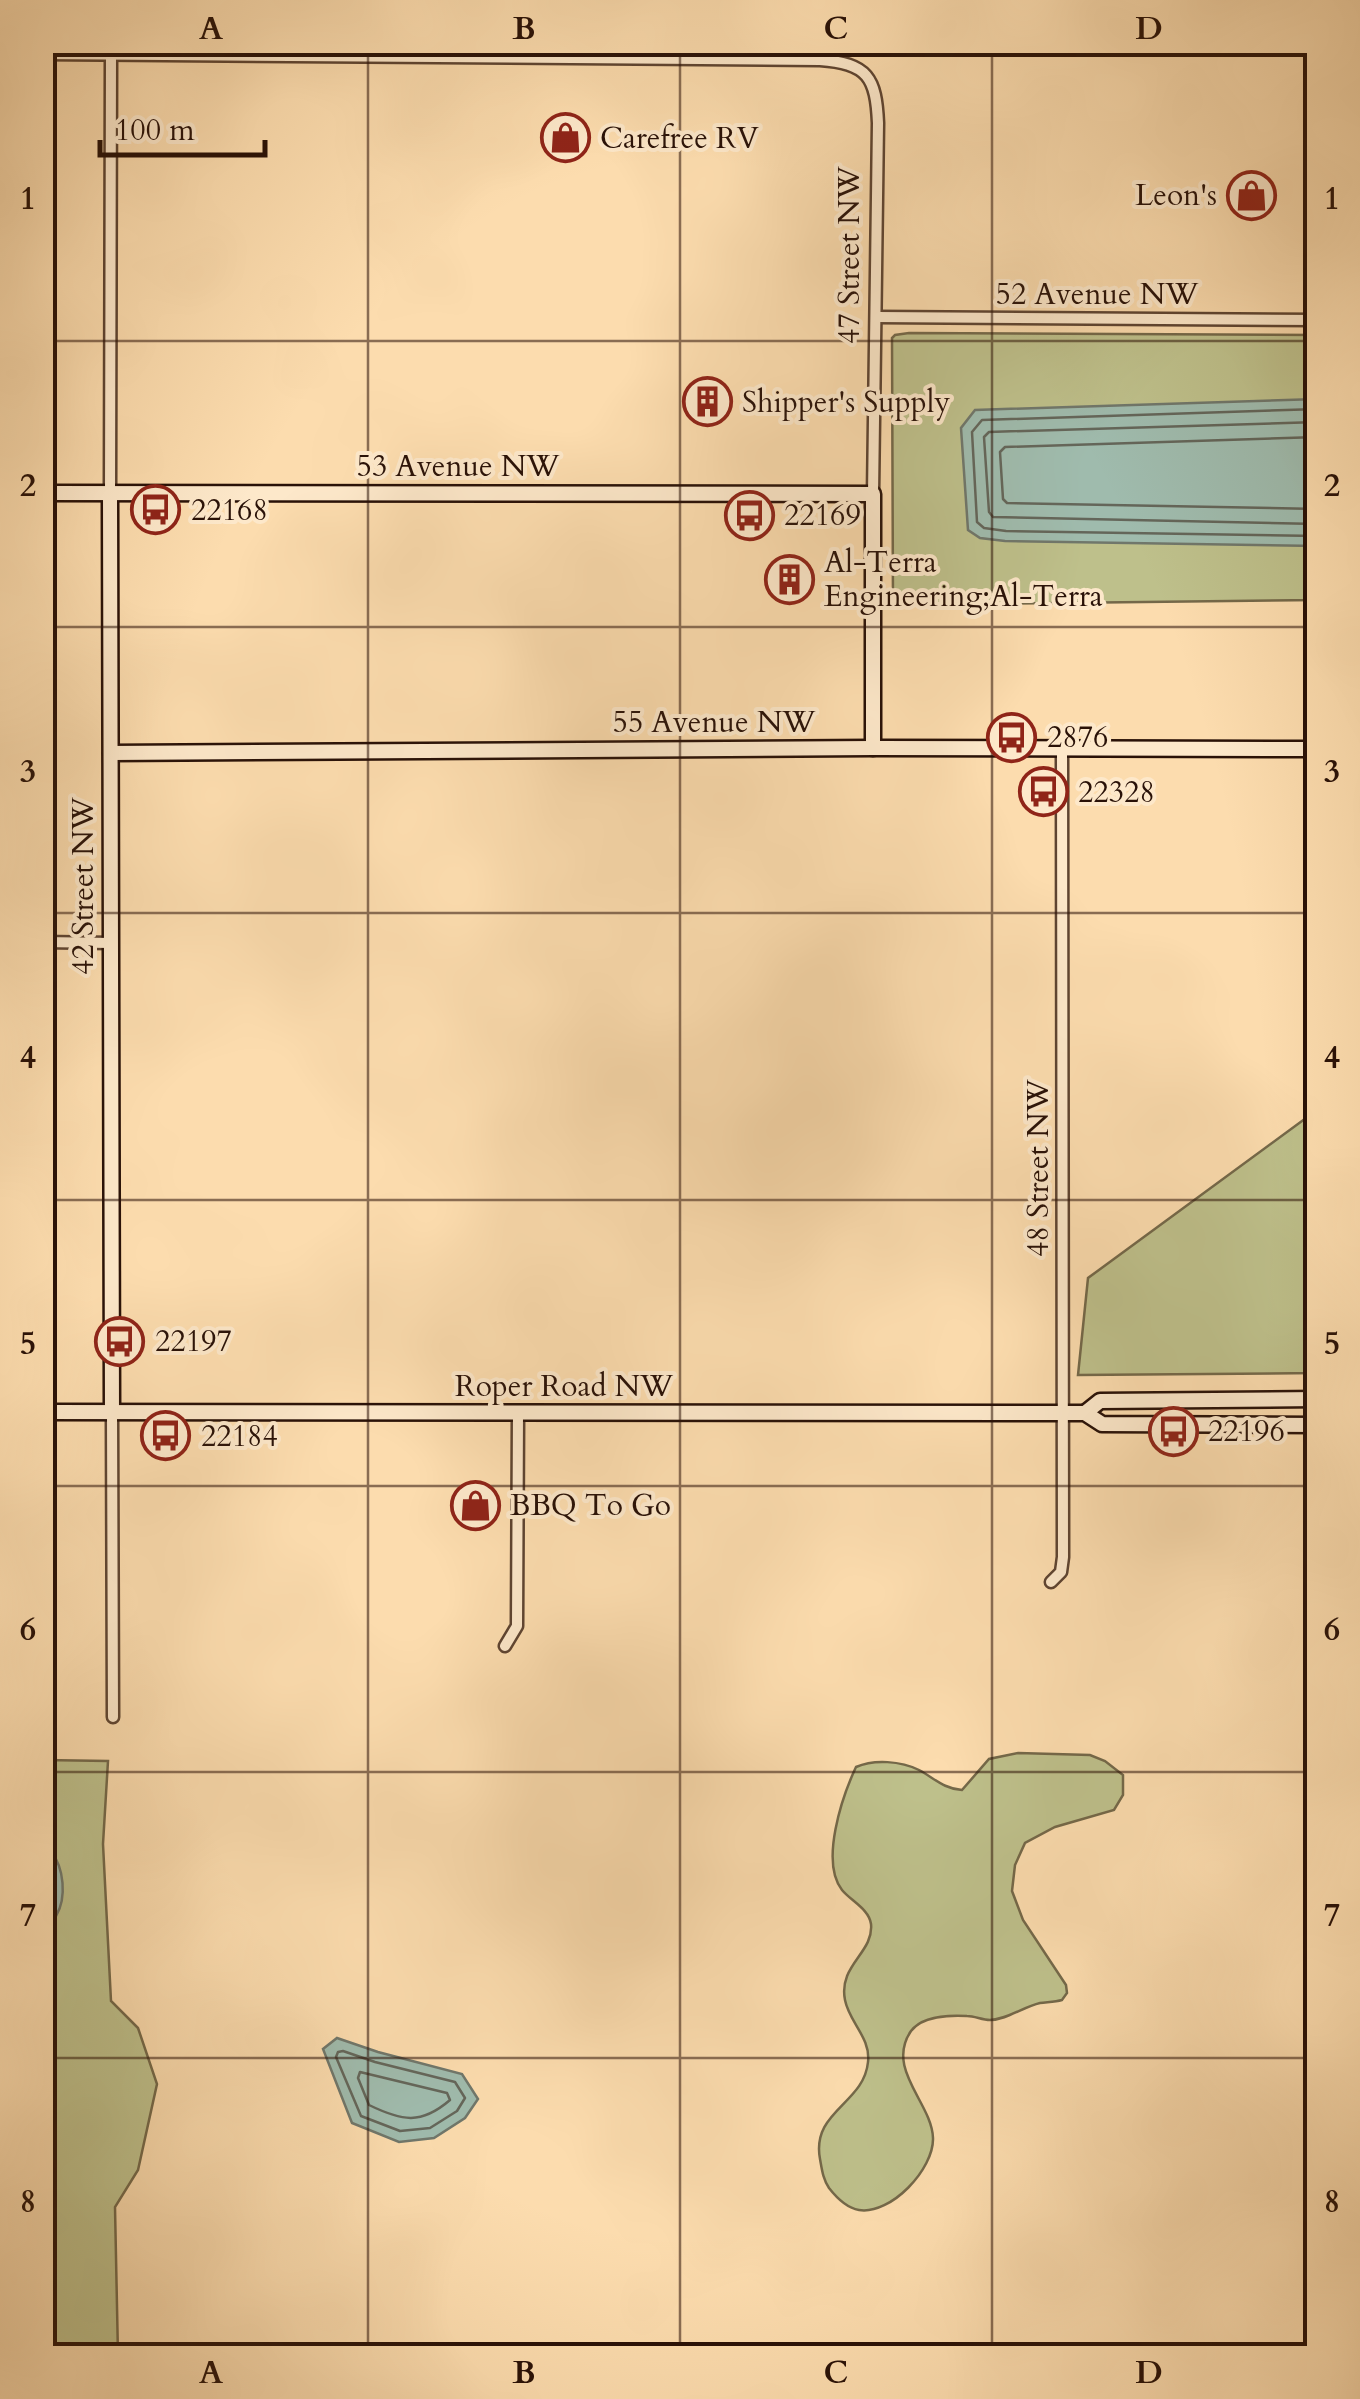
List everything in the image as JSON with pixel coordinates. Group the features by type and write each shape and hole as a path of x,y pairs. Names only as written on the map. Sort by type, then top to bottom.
{"street":[{"path":"42,54 111,54"},
{"name":"47 Street NW","path":"111,54 820,60 849,63 868,76 876,96 873,748"},
{"name":"42 Street NW","path":"111,54 113,1717"},
{"name":"52 Avenue NW","path":"877,317 1318,320"},
{"name":"53 Avenue NW","path":"42,493 873,494"},
{"name":"48 Street NW","path":"1051,1582 1061,1572 1063,1557 1062,749"},
{"name":"55 Avenue NW","path":"111,753 1318,749"},
{"path":"42,942 111,943"},
{"name":"Roper Road NW","path":"1085,1413 1100,1401 1318,1398"},
{"name":"Roper Road NW","path":"42,1412 1085,1413 1102,1424 1318,1425"},
{"path":"505,1646 516,1626 518,1414"}],"green space":[{"path":"909,333 1317,335 1317,600 893,605 892,338"},
{"path":"1317,1110 1317,1373 1078,1375 1088,1278"},
{"path":"1018,1753 1090,1755 1123,1775 1123,1795 1114,1810 1055,1827 1025,1843 1015,1865 1012,1891 1023,1920 1066,1985 1067,1993 1062,2000 1040,2003 996,2019 945,2016 929,2019 911,2031 903,2059 931,2125 931,2150 918,2176 897,2198 871,2210 855,2209 827,2185 819,2143 830,2118 858,2088 868,2062 866,2045 847,2008 844,1988 867,1943 871,1924 842,1890 833,1863 845,1795 856,1767 863,1764 904,1765 962,1790 989,1759"},
{"path":"43,1760 108,1761 103,1844 111,2001 138,2028 157,2084 138,2170 115,2207 118,2356 43,2356"}],"water":[{"path":"1317,399 1317,546 1005,541 980,538 968,530 961,428 975,410"},
{"path":"43,1852 51,1852 55,1858 63,1892 56,1916 43,1927"},
{"path":"337,2038 462,2074 478,2099 465,2118 434,2138 399,2142 352,2123 323,2049"}],"waterway":[{"path":"42,2348 47,2356"}],"place":[{"name":"Carefree RV","path":"565,138"},
{"name":"Leon's","path":"1252,195"},
{"name":"Shipper's Supply","path":"707,402"},
{"name":"22168","path":"156,510"},
{"name":"22169","path":"749,515"},
{"name":"Al-Terra Engineering;Al-Terra","path":"789,579"},
{"name":"2876","path":"1012,737"},
{"name":"22328","path":"1043,792"},
{"name":"22197","path":"120,1341"},
{"name":"22196","path":"1173,1431"},
{"name":"22184","path":"166,1436"},
{"name":"BBQ To Go","path":"475,1505"}]}
